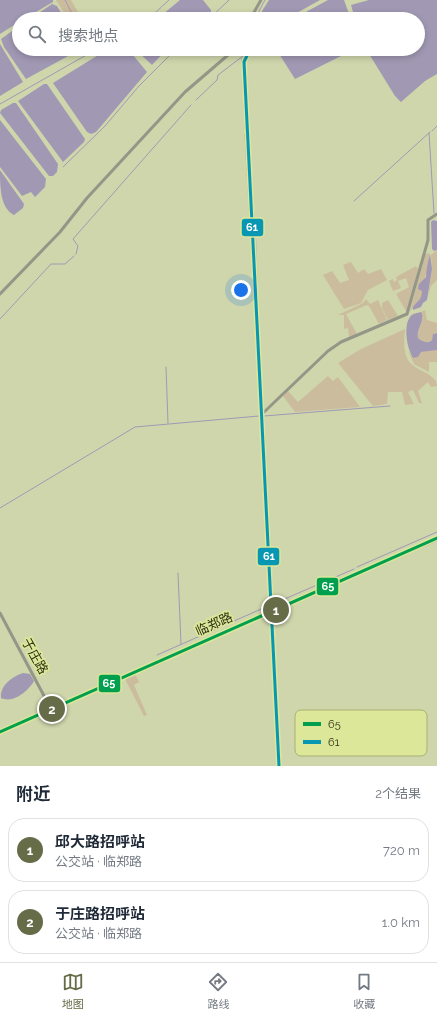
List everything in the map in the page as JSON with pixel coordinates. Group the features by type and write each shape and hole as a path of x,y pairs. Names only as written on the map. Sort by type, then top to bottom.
{"main road":[{"name":"临郑路","path":"0,732 271,610 437,538"}],"street":[{"path":"255,12 261,0"},
{"path":"0,294 60,232 87,198 185,92 227,56"},
{"path":"247,56 244,62 279,766"},
{"path":"262,414 313,364 341,342 407,314 428,240 428,220 437,214"},
{"name":"于庄路","path":"0,613 51,708"}],"shaded area":[{"path":"0,0 53,0 53,2 36,12 12,12 12,26 0,34"},
{"path":"56,0 71,0 78,12 64,12"},
{"path":"180,0 203,0 211,10 211,12 165,12"},
{"path":"269,0 320,0 299,12 262,11"},
{"path":"328,0 344,0 348,12 306,12"},
{"path":"369,0 437,0 437,74 425,81 401,102 395,96 370,56 425,56 425,12 353,12 351,5"},
{"path":"52,4 57,6 61,12 40,12"},
{"path":"12,31 12,56 68,56 26,79 4,47 1,39"},
{"path":"0,44 23,82 0,96"},
{"path":"97,56 134,56 147,72 96,132 91,134 87,132 53,83"},
{"path":"142,56 160,56 152,65"},
{"path":"280,56 341,56 295,79"},
{"path":"44,84 47,84 85,139 84,142 63,162 18,101"},
{"path":"13,103 16,103 58,164 57,172 53,176 49,176 0,113 1,110"},
{"path":"0,120 46,179 45,187 35,197 31,192 22,196 0,167"},
{"path":"0,170 24,204 23,208 14,215 9,212 3,202"},
{"path":"433,220 437,221 437,250 434,251 432,249 431,222"},
{"path":"437,250 437,280 431,286 428,296 432,269 431,255"},
{"path":"425,254 430,254 426,275 422,283 422,295 420,301 410,311"},
{"path":"430,254 432,269 427,300 421,307 413,310 413,307 421,296 422,291 418,289 419,284 426,277"},
{"path":"351,262 358,273 364,269 368,274 381,269 387,280 368,290 361,303 344,309 323,275 332,271 340,283 349,280 343,265"},
{"path":"416,266 418,269 408,310 406,311 396,294 409,287 406,278 398,281 401,288 393,291 389,281 393,279 394,282 397,280 396,277"},
{"path":"366,299 370,304 378,300 387,320 379,324 367,305 346,314 357,334 349,337 348,328 344,329 344,315 338,315 363,303"},
{"path":"388,300 398,316 388,320 382,308 382,303"},
{"path":"425,310 427,320 437,323 437,333 434,333 432,340 425,343 417,336 423,318 421,312"},
{"path":"421,312 422,321 418,331 418,338 428,342 432,340 433,334 437,333 437,350 421,352 418,357 413,358 407,338 407,326 411,316"},
{"path":"405,329 404,341 408,360 415,367 433,378 437,386 431,387 428,382 418,391 422,403 419,403 413,390 408,392 414,404 405,405 402,392 388,392 387,404 373,406 338,363 361,349"},
{"path":"437,350 437,362 429,362 429,372 414,364 408,351 413,358 421,352"},
{"path":"328,376 333,381 338,377 360,407 295,412 283,396 288,391 298,402"},
{"path":"23,673 30,674 34,681 29,688 16,698 1,698 2,689 5,685"},
{"path":"135,674 139,682 134,685 147,715 144,716 125,679"}],"waterway":[{"path":"65,0 71,12"},
{"path":"156,12 169,0"},
{"path":"216,12 229,0"},
{"path":"259,12 265,0"},
{"path":"0,104 85,56"},
{"path":"63,167 105,126 139,86 169,56"},
{"path":"196,100 217,80 218,75 243,56"},
{"path":"242,58 245,129"},
{"path":"246,60 249,126"},
{"path":"76,254 78,246 73,239 191,105"},
{"path":"432,131 437,126"},
{"path":"249,130 254,220"},
{"path":"354,201 430,132"},
{"path":"429,133 434,213"},
{"path":"245,134 254,302"},
{"path":"255,223 258,307"},
{"path":"0,319 51,264 65,264 74,256"},
{"path":"258,310 263,410"},
{"path":"166,367 168,423"},
{"path":"264,416 390,406"},
{"path":"0,508 135,427 259,416"},
{"path":"264,419 273,604"},
{"path":"263,481 269,606"},
{"path":"357,567 437,532"},
{"path":"423,547 437,541"},
{"path":"273,604 354,569"},
{"path":"178,573 181,644"},
{"path":"157,655 268,606"},
{"path":"141,672 164,662"}],"transit line":[{"name":"61","path":"247,56 244,62 279,766"},
{"name":"65","path":"0,732 437,538"}],"place":[{"name":"邱大路招呼站","path":"276,610"},
{"name":"于庄路招呼站","path":"52,709"}]}
